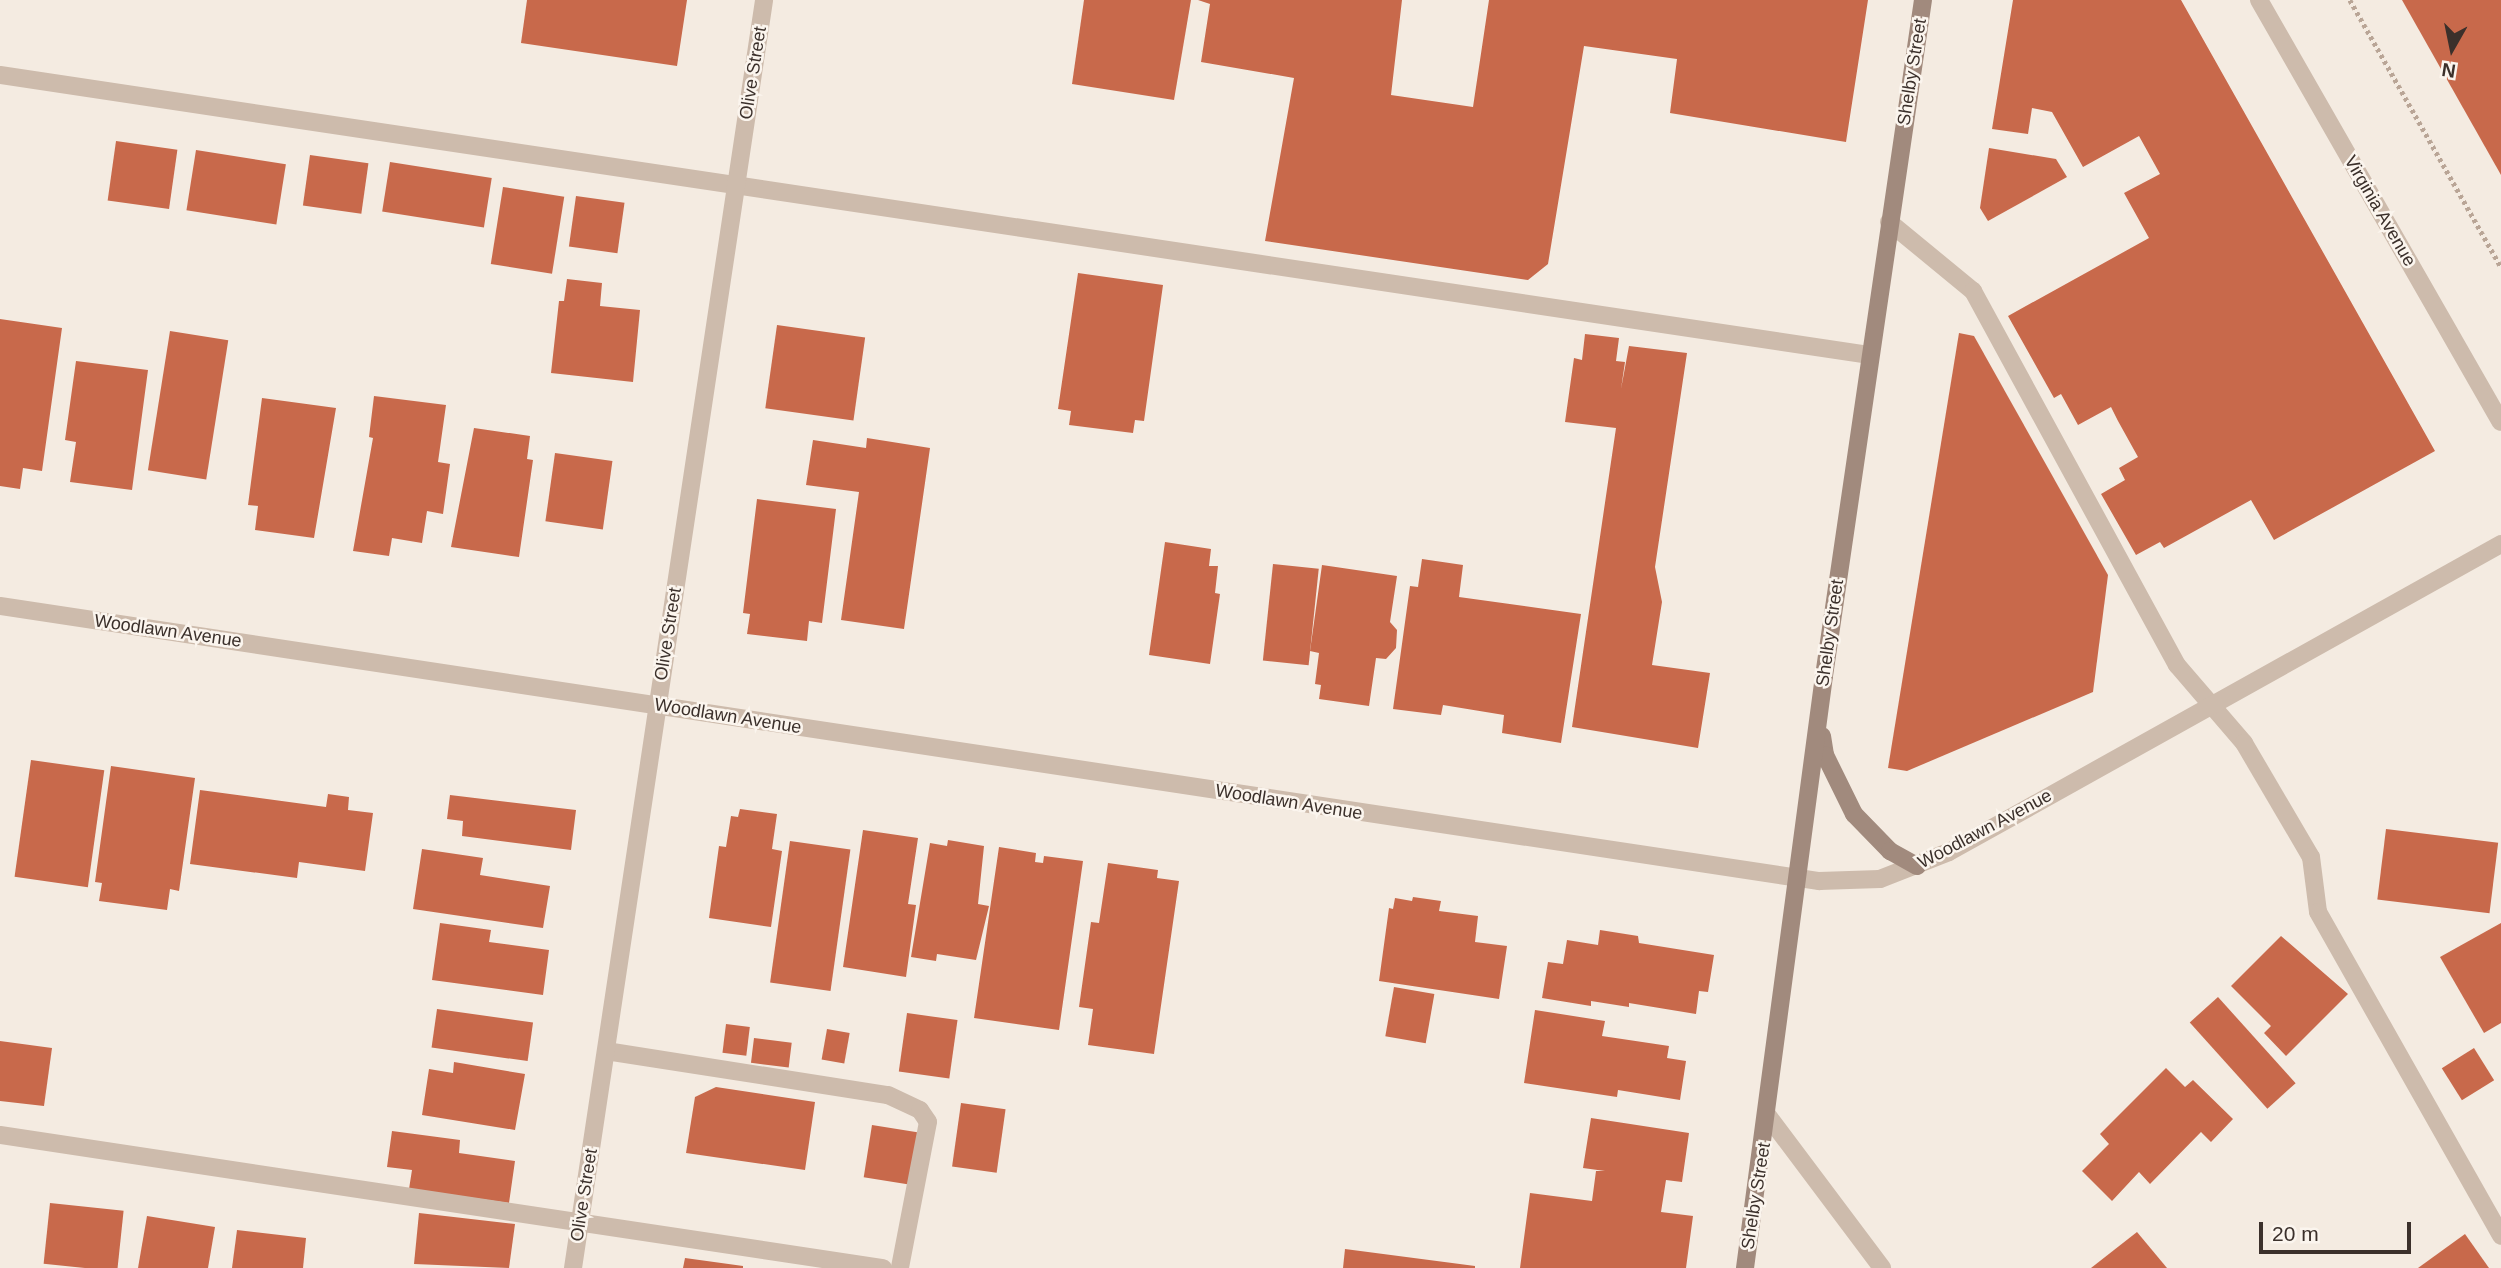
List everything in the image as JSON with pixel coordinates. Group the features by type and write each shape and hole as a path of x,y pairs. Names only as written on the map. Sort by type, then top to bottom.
{"main road":[{"name":"Shelby Street","path":"1745,1268 1768,1116 1819,715 1923,0"},
{"path":"1819,715 1825,755 1843,799 1865,829 1917,866"}],"street":[{"name":"Olive Street","path":"573,1268 764,0"},
{"name":"Virginia Avenue","path":"2259,0 2501,422"},
{"path":"0,75 369,127 736,189 1870,355"},
{"path":"1889,222 1973,291 2177,665 2245,743 2311,857 2318,912 2501,1236"},
{"name":"Woodlawn Avenue","path":"0,606 1798,880 1880,878 1917,866 2501,544"},
{"path":"606,1051 888,1095 920,1110 928,1122 900,1268"},
{"path":"1768,1116 1882,1268"},
{"path":"0,1135 883,1268"}],"path":[{"path":"2350,0 2501,267"}],"building":[{"path":"527,0 687,0 677,66 521,43"},
{"path":"1084,0 1191,0 1174,100 1072,84"},
{"path":"1198,0 1402,0 1391,95 1473,107 1489,0 1868,0 1846,142 1670,113 1677,59 1584,46 1548,264 1528,280 1265,241 1294,78 1201,62 1210,4"},
{"path":"2013,0 2181,0 2435,451 2274,540 2251,500 2164,548 2160,542 2136,555 2101,494 2125,480 2119,468 2138,457 2111,407 2078,425 2061,394 2054,398 2008,316 2149,238 2124,193 2160,174 2139,136 2083,167 2052,112 2032,108 2028,134 1992,129"},
{"path":"2402,0 2501,0 2501,175"},
{"path":"116,141 177,150 169,209 108,200"},
{"path":"1989,148 2056,159 2067,177 1988,221 1980,208"},
{"path":"196,150 286,164 276,224 186,210"},
{"path":"310,155 368,163 361,214 303,206"},
{"path":"390,162 492,178 484,227 382,211"},
{"path":"503,187 564,197 552,274 491,264"},
{"path":"576,196 625,203 617,253 569,247"},
{"path":"1078,273 1163,285 1144,421 1135,420 1133,433 1069,425 1071,411 1058,409"},
{"path":"567,279 602,283 600,306 640,310 633,382 551,373 559,301 564,301"},
{"path":"0,319 62,328 42,471 23,468 20,489 0,486"},
{"path":"777,325 865,337 853,421 765,408"},
{"path":"170,331 228,340 206,479 148,470"},
{"path":"1959,333 1974,336 2108,575 2093,692 1907,771 1888,768"},
{"path":"1585,334 1619,338 1616,361 1625,362 1621,389 1629,346 1687,353 1655,567 1662,602 1652,665 1710,673 1698,748 1572,727 1616,428 1565,422 1574,358 1582,360"},
{"path":"76,361 148,370 132,490 70,482 76,442 65,440"},
{"path":"374,396 446,405 438,462 450,464 443,514 427,511 422,543 392,538 389,556 353,551 373,438 369,437"},
{"path":"262,398 336,408 314,538 255,530 258,506 248,505"},
{"path":"474,428 530,436 527,459 533,460 519,557 451,547"},
{"path":"867,438 930,448 904,629 841,620 859,492 806,485 813,440 866,448"},
{"path":"555,453 612,461 603,529 545,521"},
{"path":"757,499 836,509 822,623 809,621 807,641 747,634 750,614 743,613"},
{"path":"1165,542 1211,549 1209,566 1218,566 1215,593 1220,594 1210,664 1149,655"},
{"path":"1422,559 1463,565 1459,597 1581,614 1561,743 1502,733 1504,715 1443,705 1441,715 1393,709 1410,586 1418,587"},
{"path":"1273,564 1319,569 1309,665 1263,660"},
{"path":"1322,565 1397,576 1390,622 1397,630 1396,648 1386,659 1376,658 1369,706 1319,699 1321,685 1315,684 1319,653 1310,651"},
{"path":"31,760 104,770 88,887 15,877"},
{"path":"111,766 195,778 179,891 170,889 167,910 99,901 102,883 95,882"},
{"path":"200,790 326,807 328,794 349,797 348,810 373,813 365,871 299,862 297,878 190,864"},
{"path":"450,795 576,810 571,850 462,836 463,821 447,819"},
{"path":"740,809 777,814 772,849 782,851 771,927 709,918 719,846 726,847 731,816 738,817"},
{"path":"2386,829 2498,843 2490,913 2377,899"},
{"path":"863,830 918,838 908,904 916,905 906,977 843,967"},
{"path":"948,840 984,846 978,904 989,906 976,960 937,954 936,961 911,957 930,843 947,846"},
{"path":"790,841 850,849 831,991 770,983"},
{"path":"999,847 1036,853 1035,862 1043,863 1044,856 1083,861 1059,1030 974,1018"},
{"path":"422,849 483,858 480,875 550,886 543,928 413,909"},
{"path":"1108,863 1158,870 1157,878 1179,881 1154,1054 1088,1045 1093,1009 1079,1007 1091,922 1099,923"},
{"path":"1413,897 1441,901 1439,911 1478,916 1475,942 1507,946 1499,999 1379,981 1389,908 1393,909 1395,898 1412,901"},
{"path":"440,923 491,930 489,942 549,950 543,995 432,980"},
{"path":"2501,923 2501,1023 2484,1033 2440,957"},
{"path":"1600,930 1638,936 1639,943 1714,955 1708,992 1699,991 1696,1014 1629,1003 1629,1007 1591,1001 1591,1006 1542,998 1548,962 1563,964 1567,940 1598,945"},
{"path":"2281,936 2348,994 2286,1056 2264,1033 2271,1026 2231,986"},
{"path":"1394,987 1434,994 1426,1043 1385,1036"},
{"path":"2218,997 2296,1083 2267,1109 2190,1022"},
{"path":"437,1009 533,1022 528,1061 432,1048"},
{"path":"1535,1010 1605,1021 1602,1036 1669,1046 1667,1058 1686,1061 1680,1100 1618,1090 1617,1097 1524,1083"},
{"path":"907,1013 958,1020 949,1079 899,1071"},
{"path":"726,1024 750,1027 746,1056 722,1053"},
{"path":"827,1029 850,1033 844,1064 822,1060"},
{"path":"754,1038 792,1043 789,1067 751,1063"},
{"path":"0,1041 52,1048 44,1106 0,1101"},
{"path":"2474,1048 2494,1080 2462,1100 2442,1068"},
{"path":"454,1062 525,1074 515,1130 422,1115 429,1069 453,1073"},
{"path":"2166,1068 2185,1087 2193,1080 2233,1119 2211,1142 2201,1132 2150,1184 2139,1172 2112,1201 2082,1171 2109,1144 2100,1134"},
{"path":"716,1087 815,1102 805,1170 686,1153 695,1097"},
{"path":"961,1103 1006,1109 997,1173 952,1166"},
{"path":"1591,1118 1689,1133 1682,1182 1666,1180 1661,1212 1693,1216 1686,1268 1520,1268 1530,1193 1592,1201 1596,1171 1605,1171 1583,1168"},
{"path":"872,1125 920,1133 912,1185 864,1177"},
{"path":"392,1131 460,1140 459,1153 515,1161 509,1203 409,1189 412,1170 387,1167"},
{"path":"50,1203 124,1211 118,1268 44,1264"},
{"path":"419,1213 515,1224 509,1268 414,1264"},
{"path":"147,1216 215,1227 208,1268 138,1268"},
{"path":"237,1230 306,1238 303,1268 232,1268"},
{"path":"2137,1232 2167,1268 2091,1268"},
{"path":"2465,1234 2489,1268 2418,1268"},
{"path":"1345,1249 1475,1266 1475,1268 1343,1268"},
{"path":"685,1258 743,1266 743,1268 683,1268"}]}
